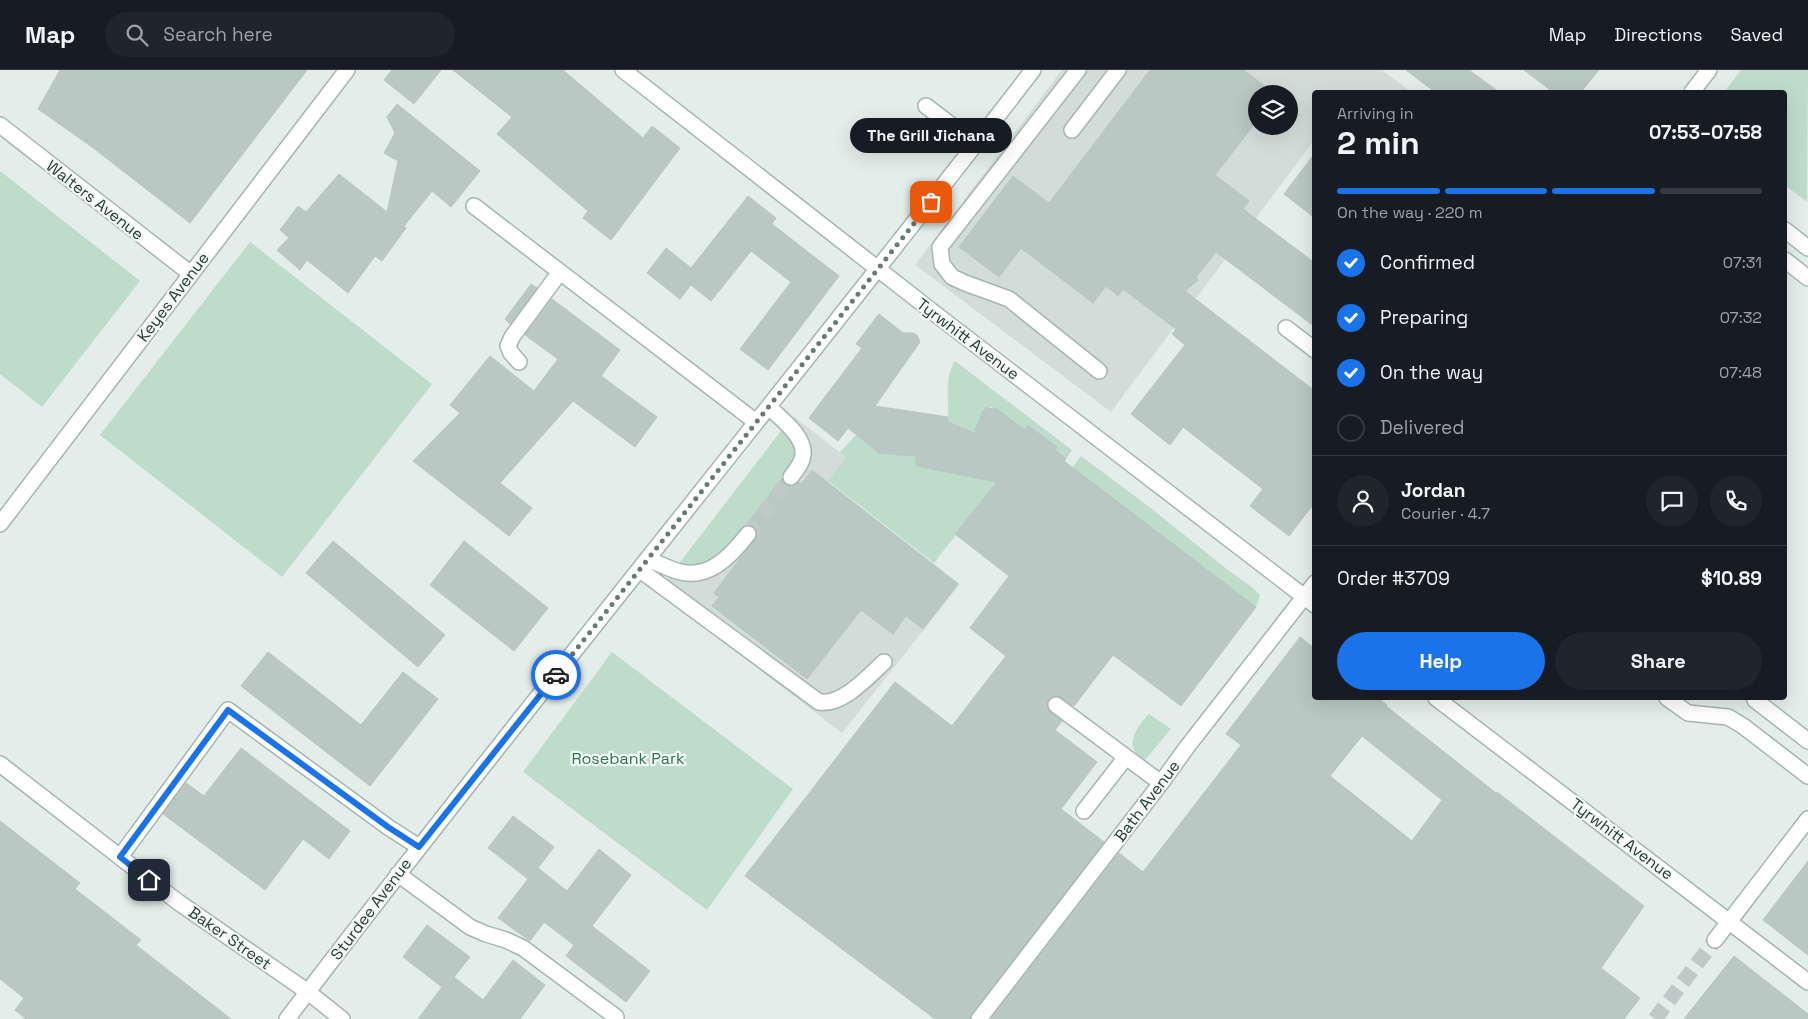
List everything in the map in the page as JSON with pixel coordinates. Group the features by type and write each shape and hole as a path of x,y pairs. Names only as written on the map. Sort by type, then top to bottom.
{"street":[{"name":"Keyes Avenue","path":"0,524 347,70"},
{"name":"Tyrwhitt Avenue","path":"623,70 878,270 1310,601"},
{"name":"Sturdee Avenue","path":"287,1019 419,847 878,270 1033,70"},
{"path":"1078,70 940,247 942,264 952,277 965,284 1009,299 1099,371"},
{"path":"1072,130 1118,70"},
{"path":"1694,90 1709,70"},
{"path":"926,106 976,144"},
{"name":"Walters Avenue","path":"0,125 191,274"},
{"path":"474,206 756,422"},
{"path":"1787,232 1808,248"},
{"path":"1787,262 1803,274 1808,258"},
{"path":"519,362 508,346 512,337 560,272"},
{"path":"1286,328 1312,348"},
{"path":"769,407 796,434 802,444 803,454 800,464 791,477"},
{"path":"644,564 678,572 692,573 708,570 728,558 748,534"},
{"path":"644,564 819,702 826,703 843,697 884,662"},
{"name":"Bath Avenue","path":"979,1019 1187,747 1310,601"},
{"name":"Tyrwhitt Avenue","path":"1439,700 1730,920 1808,982"},
{"path":"1670,700 1688,713 1728,717 1743,726 1808,776"},
{"path":"1755,700 1808,741"},
{"path":"1056,705 1161,782"},
{"path":"120,857 228,710 380,821 419,847"},
{"path":"1084,811 1126,757"},
{"name":"Baker Street","path":"0,764 178,902 308,992 342,1019"},
{"path":"1715,940 1808,819"},
{"path":"398,874 470,927 523,948 616,1017"}],"shaded area":[{"path":"1062,70 1382,70 1408,90 1312,90 1312,143 1111,412 915,265"},
{"path":"793,416 846,457 828,482 960,584 842,733 657,592"}],"green space":[{"path":"1741,70 1808,70 1807,202 1787,187 1787,90 1726,90"},
{"path":"0,171 140,281 42,407 0,374"},
{"path":"250,242 432,384 282,577 100,435"},
{"path":"955,361 1072,450 1066,459 1055,450 1057,447 1029,425 1025,430 992,407 987,408 976,435 958,426 948,425 948,384 951,368"},
{"path":"784,427 803,455 708,570 678,565"},
{"path":"856,435 879,453 1010,465 934,563 828,481 846,457 840,452"},
{"path":"1081,456 1253,588 1260,595 1256,607 1072,468"},
{"name":"Rosebank Park","path":"612,652 793,789 707,910 523,772"},
{"path":"1149,714 1171,729 1145,760 1134,750 1133,744 1136,731"}],"building":[{"path":"60,70 307,70 190,223 92,147 38,109"},
{"path":"392,70 441,70 414,104 384,80"},
{"path":"453,70 563,70 643,138 652,126 680,148 611,240 583,218 588,211 497,134 512,117"},
{"path":"1150,70 1244,70 1263,85 1248,85 1248,132 1215,175 1249,201 1243,209 1312,261 1312,325 1216,252 1196,277 1198,280 1185,291 1312,389 1312,506 1289,536 1250,506 1263,489 1183,427 1170,445 1131,414 1185,345 1172,334 1176,329 1123,289 1118,296 1106,286 1093,303 1021,248 999,277 959,247 1013,176 1049,203"},
{"path":"1406,70 1469,70 1496,90 1432,90"},
{"path":"1524,70 1599,70 1583,90 1550,90"},
{"path":"397,104 480,171 451,207 432,191 404,226 406,228 382,261 375,256 348,293 307,260 300,270 277,250 289,238 280,230 298,206 306,212 339,174 387,212 398,161 384,153 395,133 387,117"},
{"path":"1312,157 1312,216 1284,194"},
{"path":"748,196 776,218 772,224 839,276 768,370 740,349 791,282 751,251 711,301 691,285 680,299 647,273 666,248 691,268"},
{"path":"531,284 537,288 510,324 505,319"},
{"path":"552,299 620,350 601,376 657,417 635,447 573,401 500,483 532,508 509,536 413,461 460,413 450,405 490,356 534,391 558,359 525,335"},
{"path":"879,314 903,333 917,335 920,342 875,406 948,417 948,422 974,433 983,411 987,408 997,409 1025,430 1028,425 1057,447 1055,450 1066,459 1064,461 1256,607 1181,706 1113,655 1074,706 1058,696 1053,696 1048,700 1048,709 1062,721 1055,730 1097,762 1061,809 1104,842 972,1013 970,1019 935,1019 745,876 895,682 952,726 1006,656 970,628 1009,576 955,534 997,482 917,466 916,456 879,453 848,428 838,441 809,418 862,348 856,344"},
{"path":"812,470 958,584 923,629 906,616 893,634 861,610 807,679 712,606 719,597 714,593 757,536 754,527 746,525 782,479 789,486 794,486 799,482 801,484"},
{"path":"333,541 445,635 418,667 306,573"},
{"path":"464,541 548,608 514,651 430,585"},
{"path":"1300,637 1312,647 1312,700 1381,700 1496,793 1644,906 1601,968 1640,998 1624,1019 991,1019 1119,853 1143,872 1241,745 1226,734","holes":["1362,736 1442,800 1412,841 1330,776"]},
{"path":"268,652 361,725 403,672 438,699 370,786 241,686"},
{"path":"241,748 350,831 329,859 303,839 265,890 163,814 186,783 204,796"},
{"path":"513,816 554,847 538,868 567,891 599,849 631,875 592,926 650,971 626,1002 566,956 574,945 544,922 530,941 498,918 528,879 488,848"},
{"path":"0,821 80,883 75,889 141,940 136,945 231,1019 26,1019 15,1010 24,998 0,979"},
{"path":"1808,861 1808,955 1763,920"},
{"path":"427,925 470,957 454,977 483,1000 513,960 545,985 520,1019 418,1019 442,987 403,957"},
{"path":"1734,956 1808,1014 1808,1019 1684,1019"}],"tunnel":[{"path":"748,534 791,477"},
{"path":"1655,1019 1715,940"}],"way so far":[{"path":"556,675 931,202"}],"place":[{"name":"The Grill Jichana","path":"931,202"}],"route":[{"path":"149,880 120,857 228,710 388,827 419,847 556,675"}]}
